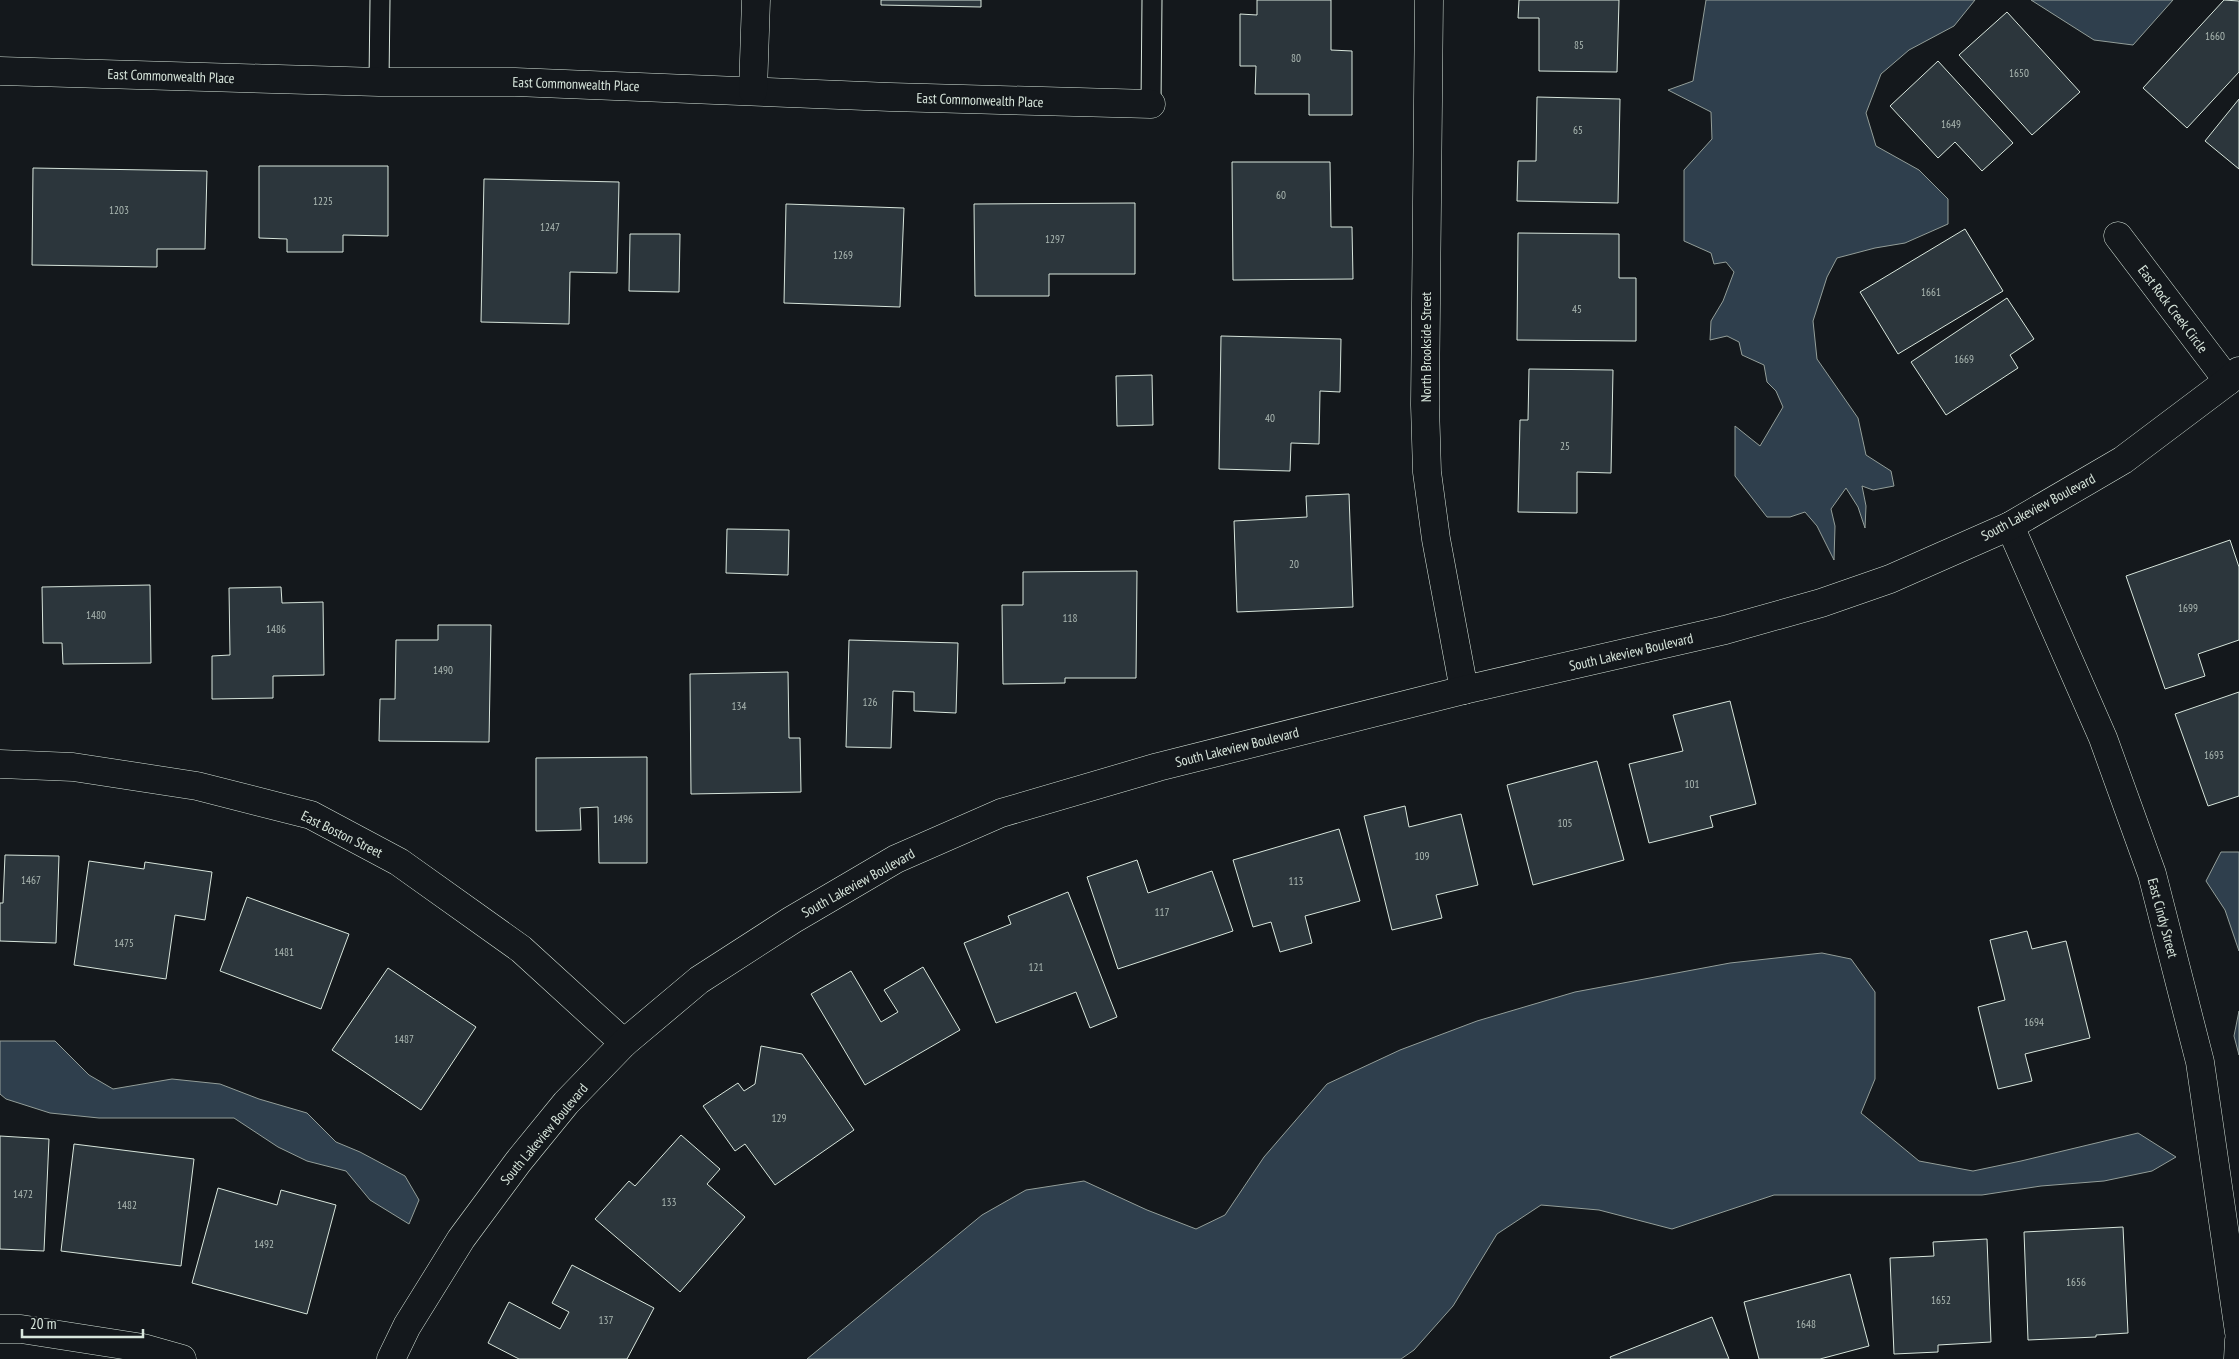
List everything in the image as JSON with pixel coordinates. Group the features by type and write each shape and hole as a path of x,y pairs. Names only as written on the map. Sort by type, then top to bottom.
{"street":[{"path":"753,91 756,0"},
{"name":"North Brookside Street","path":"1429,0 1425,405 1427,472 1436,539 1464,690"},
{"name":"East Commonwealth Place","path":"0,72 379,82 516,82 1151,104"},
{"name":"East Rock Creek Circle","path":"2118,236 2234,376"},
{"name":"South Lakeview Boulevard","path":"391,1359 407,1326 461,1239 518,1162 560,1110 624,1043 699,980 792,920 896,859 1001,813 1158,767 1464,690 1725,630 1821,603 1890,579 2010,526 2123,460 2234,376"},
{"name":"East Cindy Street","path":"2010,526 2103,738 2152,874 2200,1062 2229,1195 2239,1332"},
{"name":"East Boston Street","path":"0,764 73,767 197,786 311,815 400,862 521,949 624,1043"},
{"path":"0,1329 21,1329 143,1348 182,1359"},
{"path":"2238,1359 2239,1340"}],"lane":[{"path":"379,82 380,0"},
{"path":"1151,104 1152,0"}],"water":[{"path":"1706,0 1975,0 1954,26 1909,50 1881,74 1866,113 1876,146 1919,170 1948,199 1948,224 1905,243 1875,248 1837,258 1827,277 1813,321 1817,359 1858,418 1866,455 1891,471 1894,486 1873,490 1862,486 1866,506 1865,528 1858,507 1846,488 1831,509 1835,526 1834,560 1817,526 1805,512 1790,517 1767,517 1735,476 1735,426 1760,446 1783,407 1776,391 1767,382 1764,365 1742,355 1739,342 1727,336 1710,340 1711,321 1723,301 1734,272 1726,262 1714,264 1711,253 1684,241 1684,170 1712,139 1711,112 1668,90 1693,81"},
{"path":"2031,0 2173,0 2133,45 2094,40"},
{"path":"2221,852 2239,852 2239,951 2225,910 2206,881"},
{"path":"1822,953 1851,959 1875,992 1875,1079 1861,1113 1919,1161 1973,1171 2138,1133 2176,1157 2152,1171 2104,1181 2041,1186 1982,1195 1774,1195 1672,1229 1599,1210 1541,1205 1497,1234 1453,1306 1414,1350 1401,1359 807,1359 982,1215 1026,1190 1084,1181 1147,1210 1196,1229 1225,1215 1264,1157 1327,1084 1400,1050 1477,1021 1575,992 1730,963"},
{"path":"2239,1011 2239,1055 2234,1036"},
{"path":"0,1041 55,1041 89,1075 113,1089 172,1079 220,1084 259,1099 307,1113 336,1142 360,1152 405,1176 419,1200 409,1224 370,1200 346,1171 307,1161 278,1147 234,1118 99,1118 50,1113 6,1099 0,1094"}],"building":[{"path":"881,0 981,0 981,7 881,5"},
{"path":"1257,0 1331,0 1331,50 1352,51 1352,115 1309,115 1309,94 1255,94 1256,66 1240,66 1240,14 1257,15"},
{"path":"1519,0 1619,0 1617,72 1539,71 1539,18 1518,18"},
{"path":"2224,0 2239,1 2239,72 2187,128 2143,88"},
{"path":"2007,12 2080,92 2032,135 1959,55"},
{"path":"1938,61 2013,143 1982,171 1955,142 1938,158 1890,106"},
{"path":"1537,97 1620,99 1618,203 1517,201 1518,161 1536,161"},
{"path":"2239,99 2239,169 2205,141"},
{"path":"1232,162 1330,162 1331,227 1352,227 1353,279 1233,280"},
{"path":"259,166 388,166 388,236 343,235 343,252 287,252 287,239 259,238"},
{"path":"33,168 207,171 205,249 157,249 157,267 32,265"},
{"path":"484,179 619,182 617,273 570,272 569,324 481,322"},
{"path":"1135,203 1135,274 1049,274 1049,296 975,296 974,204"},
{"path":"786,204 904,208 900,307 784,303"},
{"path":"1965,229 2003,291 1898,354 1860,292"},
{"path":"1518,233 1619,234 1619,278 1636,278 1636,341 1517,340"},
{"path":"630,234 680,234 679,292 629,291"},
{"path":"2007,298 2034,339 2010,355 2018,368 1946,415 1911,362"},
{"path":"1221,336 1341,339 1340,392 1320,391 1319,444 1291,443 1290,471 1219,469"},
{"path":"1529,369 1613,370 1611,473 1577,472 1577,513 1518,512 1520,420 1528,420"},
{"path":"1152,375 1153,425 1117,426 1116,376"},
{"path":"1349,494 1353,607 1237,612 1234,521 1307,517 1306,496"},
{"path":"727,529 789,530 788,575 726,573"},
{"path":"2230,540 2239,567 2239,640 2198,654 2205,676 2165,689 2126,576"},
{"path":"1137,571 1136,678 1065,678 1065,683 1003,684 1002,605 1023,605 1023,572"},
{"path":"150,585 151,663 63,664 62,643 43,643 42,587"},
{"path":"281,587 282,603 323,602 324,675 273,676 273,698 212,699 212,656 230,655 229,588"},
{"path":"438,625 491,625 489,742 379,741 380,699 395,699 396,640 438,640"},
{"path":"849,640 958,643 956,713 914,711 914,692 893,691 891,748 846,747"},
{"path":"788,672 789,738 800,738 801,792 691,794 690,674"},
{"path":"2239,692 2239,796 2208,806 2175,714"},
{"path":"1730,701 1756,804 1710,816 1713,827 1649,843 1629,764 1683,751 1673,715"},
{"path":"647,757 647,863 599,863 598,807 580,808 581,830 536,831 536,758"},
{"path":"1597,761 1624,860 1533,885 1507,785"},
{"path":"1405,806 1409,827 1461,814 1478,885 1436,895 1442,918 1392,930 1364,816"},
{"path":"1339,829 1360,901 1305,916 1312,943 1280,952 1271,922 1253,927 1233,860"},
{"path":"5,855 59,856 56,943 0,941 0,903 3,903"},
{"path":"1137,860 1148,893 1212,871 1233,931 1118,969 1087,877"},
{"path":"89,861 144,869 145,862 212,872 205,920 175,915 166,979 74,965"},
{"path":"1068,892 1117,1017 1090,1028 1076,992 996,1023 964,943 1011,924 1008,916"},
{"path":"247,897 349,934 321,1009 220,971"},
{"path":"2027,931 2032,949 2066,941 2090,1038 2025,1054 2032,1081 1998,1089 1978,1007 2005,1000 1990,940"},
{"path":"923,967 960,1030 865,1085 811,994 851,971 881,1022 898,1012 884,990"},
{"path":"388,968 476,1027 421,1110 332,1050"},
{"path":"761,1046 802,1054 854,1130 775,1185 745,1144 735,1151 703,1106 738,1083 744,1091 755,1084"},
{"path":"681,1135 720,1169 707,1184 745,1217 680,1292 595,1219 629,1181 635,1186"},
{"path":"0,1136 49,1139 44,1251 0,1249"},
{"path":"74,1144 194,1159 181,1266 61,1251"},
{"path":"218,1188 277,1205 281,1190 336,1205 307,1314 192,1283"},
{"path":"2123,1227 2128,1333 2096,1335 2096,1337 2028,1340 2024,1232"},
{"path":"1987,1239 1991,1342 1938,1345 1938,1352 1894,1354 1890,1258 1934,1256 1933,1242"},
{"path":"572,1265 654,1308 627,1359 519,1359 488,1343 509,1302 560,1329 569,1312 552,1303"},
{"path":"1850,1274 1869,1346 1820,1359 1759,1359 1744,1302"},
{"path":"1712,1317 1729,1359 1611,1359 1610,1357"}]}
